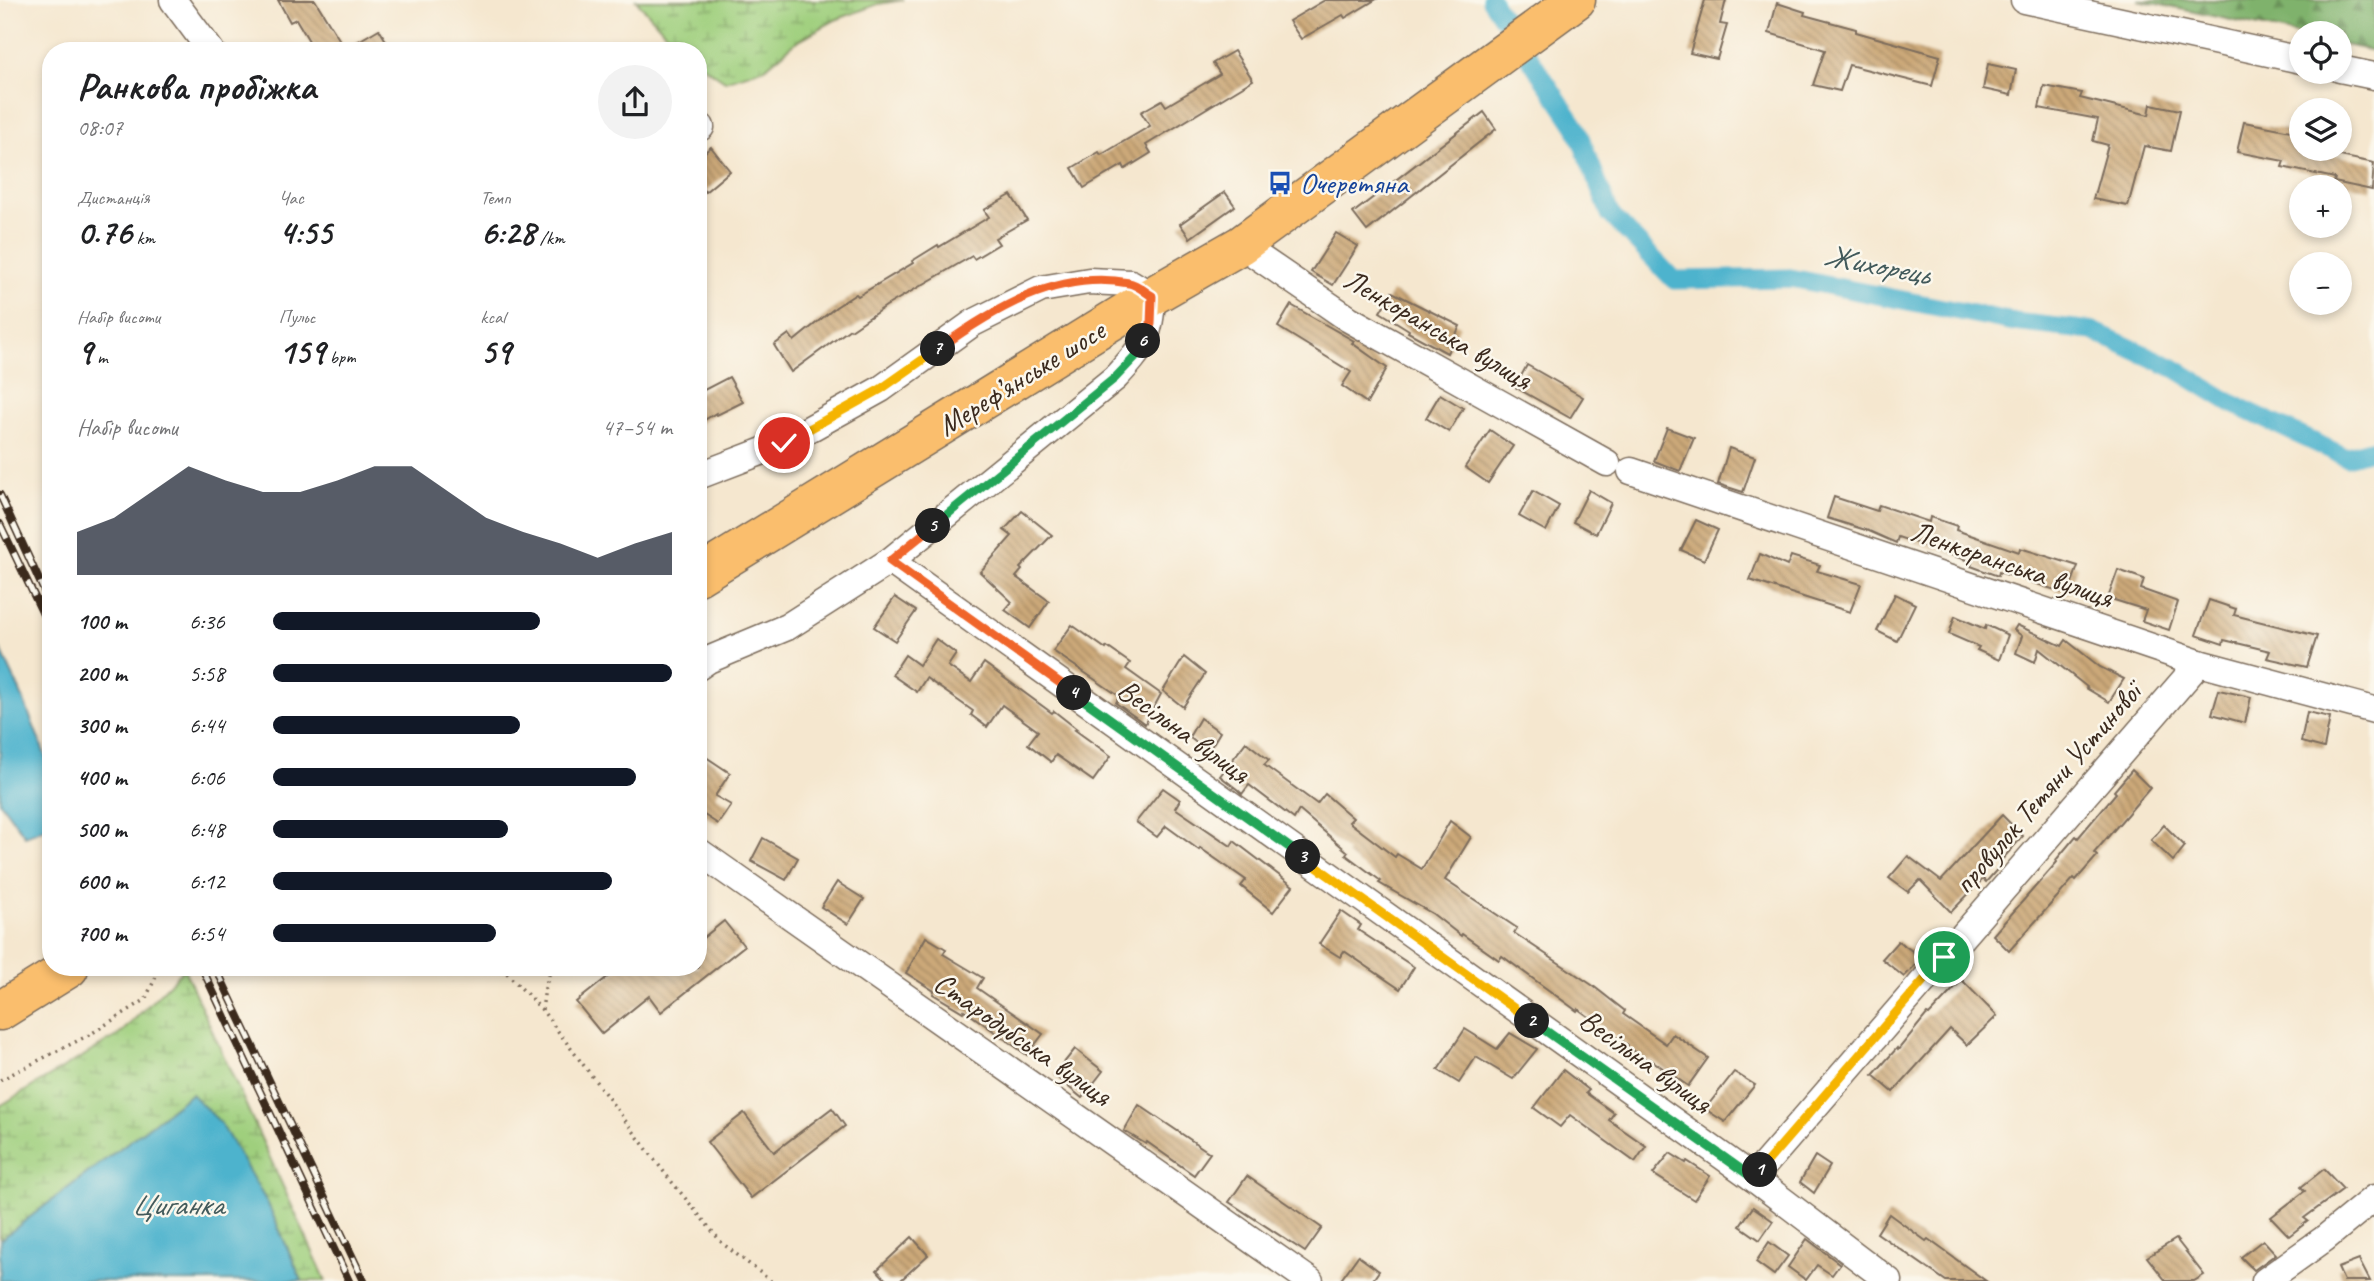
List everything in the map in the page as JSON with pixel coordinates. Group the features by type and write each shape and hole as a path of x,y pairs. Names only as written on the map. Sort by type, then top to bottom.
{"highway":[{"name":"Мереф’янське шосе","path":"707,570 1152,296 1241,245 1576,0"},
{"path":"0,1011 56,976"}],"street":[{"path":"173,0 204,42"},
{"path":"2024,0 2289,58"},
{"path":"2352,71 2374,76"},
{"name":"Ленкоранська вулиця","path":"1241,245 1349,320 1619,467 2199,663 2374,710"},
{"path":"707,473 784,443 881,389 973,323 1041,289 1089,281 1131,283 1152,296 1151,324 1137,355 1115,378 890,561 787,627 707,661"},
{"name":"Весільна вулиця","path":"890,561 1753,1178 1889,1281"},
{"name":"провулок Тетяни Устинової","path":"1753,1178 2199,663"},
{"name":"Стародубська вулиця","path":"707,857 1310,1281"},
{"path":"2265,1281 2324,1239 2374,1198"}],"path":[{"path":"0,1080 89,1035 145,999 156,976"},
{"path":"510,976 542,1010 667,1176 722,1243 771,1281"},
{"path":"542,1010 549,976"}],"green space":[{"path":"636,0 903,0 878,4 835,20 797,41 765,68 725,81 707,69 707,42 674,42"},
{"path":"2138,0 2374,0 2374,51 2352,46 2352,21 2289,21 2289,32"},
{"path":"177,976 187,976 326,1281 302,1281 268,1204 191,1094 0,1240 0,1106 120,1034"}],"water":[{"path":"0,648 42,747 42,829 25,836 0,802"},
{"name":"Циганка","path":"191,1094 220,1122 268,1204 302,1281 0,1281 0,1240"}],"building":[{"path":"278,0 315,0 341,42 310,42 296,19 290,22"},
{"path":"1325,0 1375,0 1301,39 1289,21"},
{"path":"1705,0 1726,0 1720,24 1727,25 1717,59 1690,53"},
{"path":"1777,3 1805,12 1804,15 1856,29 1856,32 1940,56 1932,86 1849,65 1840,91 1813,85 1825,50 1769,33"},
{"path":"379,29 387,42 357,42"},
{"path":"1234,51 1253,80 1146,145 1151,153 1125,169 1123,165 1084,188 1072,168 1099,152 1101,155 1150,126 1141,112 1162,100 1166,106 1220,74 1213,63"},
{"path":"1988,64 2016,70 2011,95 1983,89"},
{"path":"2044,86 2082,93 2080,98 2149,115 2151,104 2180,110 2171,151 2144,146 2128,206 2093,199 2108,145 2093,141 2098,119 2039,108"},
{"path":"1484,112 1496,129 1367,231 1353,213"},
{"path":"2244,122 2289,131 2289,161 2352,161 2352,158 2374,163 2372,190 2352,186 2352,175 2321,175 2282,167 2284,161 2237,152"},
{"path":"711,147 730,171 707,190 707,150"},
{"path":"1225,192 1235,206 1190,238 1180,224"},
{"path":"1011,195 1027,220 995,238 999,244 974,259 972,256 886,306 791,372 774,345 789,334 794,341 856,294 858,296 938,245 939,247 989,217 984,210"},
{"path":"1336,233 1358,246 1333,285 1311,272"},
{"path":"1392,292 1460,326 1447,353 1408,332 1409,330 1380,312"},
{"path":"1291,305 1354,341 1352,343 1387,368 1367,403 1342,386 1351,372 1278,327"},
{"path":"1527,365 1583,397 1570,418 1515,387"},
{"path":"729,377 743,402 707,418 707,388"},
{"path":"1440,394 1463,408 1449,432 1426,418"},
{"path":"1667,428 1694,438 1680,471 1654,461"},
{"path":"1490,430 1513,446 1488,483 1465,467"},
{"path":"1729,448 1755,457 1743,492 1718,484"},
{"path":"1589,490 1611,503 1596,534 1573,522"},
{"path":"1533,491 1559,506 1546,531 1519,516"},
{"path":"1834,497 1877,511 1879,505 1929,522 1930,517 1957,526 1956,530 2019,552 2020,548 2078,566 2068,594 1999,572 1998,576 1971,566 1972,562 1898,537 1896,543 1827,518"},
{"path":"1022,511 1052,535 1020,568 1022,570 1016,577 1049,601 1030,628 1005,610 1012,602 980,572 1012,536 1004,530"},
{"path":"1696,520 1718,530 1704,560 1681,550"},
{"path":"1760,554 1787,566 1791,556 1820,565 1817,571 1861,584 1850,612 1750,580"},
{"path":"2118,570 2144,579 2141,589 2178,602 2169,630 2142,621 2146,610 2108,598"},
{"path":"1895,594 1915,604 1897,641 1877,631"},
{"path":"895,597 916,611 895,641 874,627"},
{"path":"2209,600 2236,609 2234,615 2317,636 2307,667 2267,658 2270,651 2224,640 2223,644 2196,635"},
{"path":"1955,616 1985,629 1986,625 2008,635 1999,660 1977,650 1979,647 1949,634"},
{"path":"1072,625 1130,663 1126,669 1161,694 1145,724 1116,703 1119,696 1053,651"},
{"path":"2017,625 2062,646 2066,640 2100,667 2124,679 2109,702 2086,688 2039,649 2035,662 2016,653 2022,636 2014,630"},
{"path":"936,639 956,654 948,666 971,682 984,663 1052,713 1054,711 1111,756 1093,781 1056,755 1051,762 1028,744 1038,731 1002,705 987,727 971,715 973,711 926,678 917,692 892,675 905,655 919,665"},
{"path":"1184,657 1205,674 1183,707 1163,691"},
{"path":"2219,690 2251,697 2245,723 2212,714"},
{"path":"2307,712 2330,717 2324,748 2301,742"},
{"path":"1200,718 1220,732 1208,752 1189,737"},
{"path":"1246,742 1269,760 1264,765 1317,804 1325,794 1353,818 1349,822 1395,857 1397,854 1422,869 1450,821 1471,837 1445,880 1517,928 1514,933 1592,985 1625,1011 1623,1014 1666,1044 1673,1034 1708,1058 1688,1086 1650,1059 1649,1061 1627,1047 1628,1045 1502,956 1499,960 1433,914 1379,883 1381,881 1346,855 1348,852 1299,810 1294,819 1249,785 1242,794 1220,776"},
{"path":"707,758 730,773 715,796 731,805 718,824 707,817"},
{"path":"2132,770 2150,788 2094,853 2097,856 2009,951 1993,935 2116,793 2114,791"},
{"path":"1163,788 1180,800 1175,808 1231,846 1234,841 1293,886 1273,912 1241,886 1246,880 1200,848 1199,850 1166,826 1157,837 1136,822"},
{"path":"2002,815 2023,836 1986,882 1983,879 1951,912 1920,880 1908,892 1889,878 1908,856 1941,881"},
{"path":"2164,825 2185,846 2173,861 2151,840"},
{"path":"763,838 798,858 786,880 751,861"},
{"path":"837,882 864,899 848,924 821,907"},
{"path":"1341,911 1361,925 1358,930 1414,967 1400,989 1344,951 1340,957 1319,944"},
{"path":"724,921 744,946 707,975 707,935"},
{"path":"926,937 946,949 943,954 983,978 977,988 1043,1034 1027,1055 964,1010 963,1012 933,994 934,991 906,973"},
{"path":"1898,941 1922,958 1904,977 1882,959"},
{"path":"609,976 706,976 661,1012 649,996 602,1034 576,1002"},
{"path":"1962,980 1997,1016 1967,1045 1950,1029 1893,1092 1873,1075 1897,1048 1898,1050 1927,1014 1929,1015"},
{"path":"1465,1029 1497,1049 1510,1033 1537,1049 1513,1079 1476,1057 1459,1083 1438,1070"},
{"path":"1075,1049 1103,1071 1082,1098 1054,1075"},
{"path":"1563,1070 1589,1090 1586,1093 1614,1113 1609,1120 1646,1146 1635,1162 1570,1115 1560,1127 1534,1108"},
{"path":"1734,1072 1755,1085 1725,1122 1705,1109"},
{"path":"1139,1105 1210,1153 1194,1175 1147,1142 1146,1144 1124,1131"},
{"path":"832,1108 845,1126 751,1198 707,1142 744,1113 774,1152"},
{"path":"1670,1153 1710,1176 1694,1200 1653,1174"},
{"path":"1815,1156 1830,1166 1814,1193 1800,1182"},
{"path":"2324,1169 2343,1189 2304,1218 2308,1221 2289,1236 2271,1217 2305,1191 2301,1187"},
{"path":"1247,1176 1322,1228 1305,1252 1229,1202"},
{"path":"1753,1207 1773,1221 1760,1240 1740,1226"},
{"path":"1889,1214 1986,1281 1946,1281 1877,1233"},
{"path":"912,1237 928,1255 900,1281 887,1281 877,1270"},
{"path":"1807,1239 1840,1264 1832,1275 1817,1265 1806,1280 1788,1267"},
{"path":"2176,1239 2204,1275 2194,1281 2166,1281 2147,1257"},
{"path":"2263,1240 2276,1254 2254,1270 2241,1257"},
{"path":"1769,1242 1788,1256 1774,1275 1756,1262"},
{"path":"1358,1256 1379,1271 1372,1281 1340,1281"},
{"path":"2359,1260 2370,1281 2344,1281 2338,1268"}],"waterway":[{"name":"Жихорець","path":"1491,0 1576,127 1610,214 1674,280 1791,278 2014,322 2093,331 2174,368 2231,403 2346,457 2374,449"}],"railway":[{"path":"0,495 42,586"},
{"path":"0,524 42,612"},
{"path":"206,976 349,1281"},
{"path":"220,976 364,1281"}],"place":[{"name":"Очеретяна","path":"1280,183"}],"route":[{"path":"784,443 881,389 973,323 1041,289 1089,281 1131,283 1152,296 1151,324 1137,355 1115,378 890,561 1753,1178 1944,957"}]}
